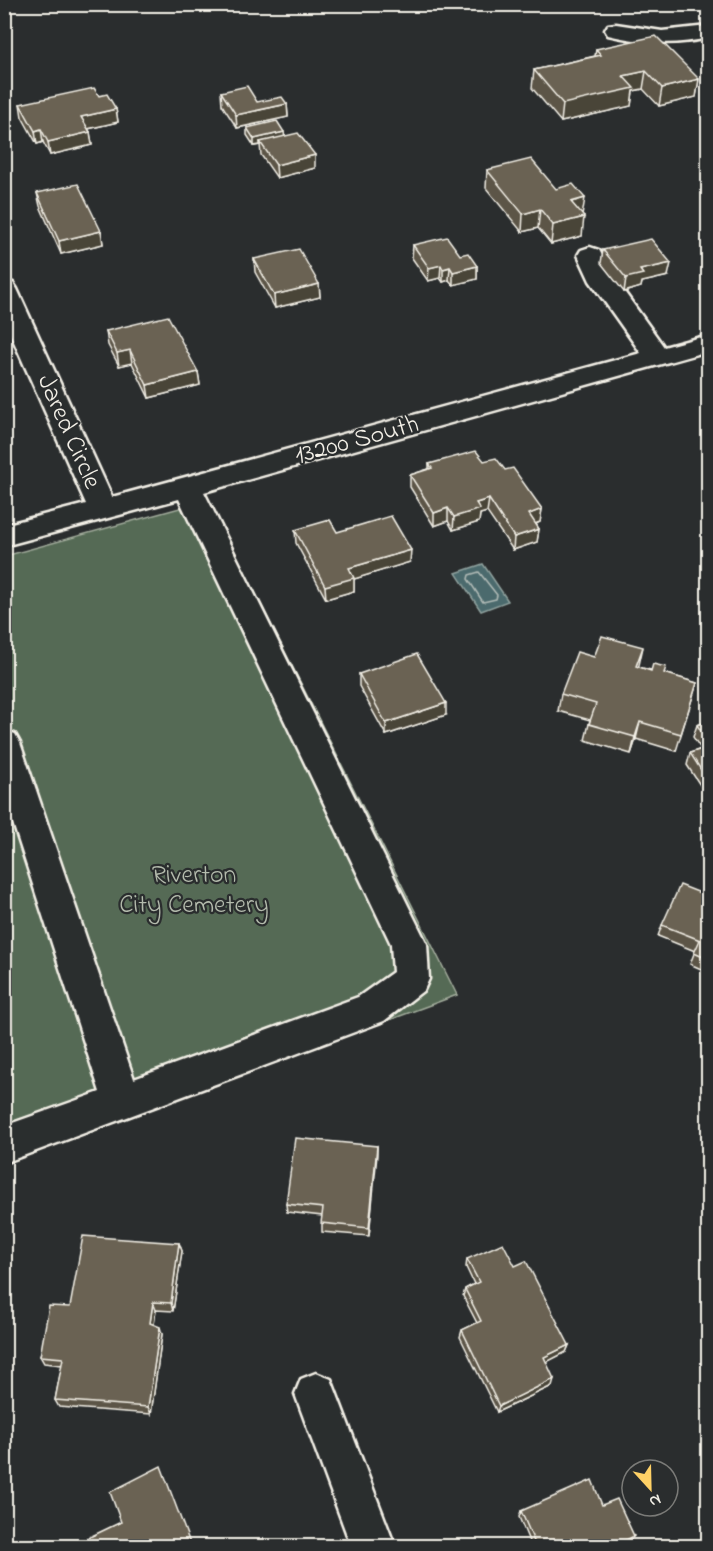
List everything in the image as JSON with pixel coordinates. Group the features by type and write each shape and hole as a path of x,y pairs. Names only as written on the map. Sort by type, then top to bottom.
{"street":[{"path":"616,30 654,39 670,39 708,32"},
{"path":"590,255 603,281 658,357"},
{"name":"Jared Circle","path":"4,289 103,509"},
{"name":"13200 South","path":"4,536 708,343"},
{"path":"4,1145 371,1009 411,979 409,944 187,486"},
{"path":"4,743 122,1101"},
{"path":"316,1394 373,1546"}],"green space":[{"name":"Riverton City Cemetery","path":"209,500 457,995 5,1162 5,556"}],"water":[{"path":"483,564 508,601 481,611 456,573"}],"building":[{"path":"656,36 699,79 662,88 646,71 623,76 634,88 563,104 534,70 601,55 596,49"},
{"path":"247,86 257,102 282,97 287,104 236,115 221,92"},
{"path":"94,88 99,96 107,94 116,109 81,117 90,132 48,142 41,129 35,131 20,104"},
{"path":"277,121 284,132 254,139 247,128"},
{"path":"298,133 315,155 276,165 260,142"},
{"path":"531,159 556,189 573,184 585,198 571,202 584,217 553,225 540,209 523,214 487,170"},
{"path":"78,184 101,231 59,241 37,193"},
{"path":"447,237 460,255 468,253 477,266 453,272 450,267 443,269 441,265 429,268 413,245"},
{"path":"651,239 671,263 640,270 643,274 626,278 603,250"},
{"path":"299,249 319,284 274,295 254,259"},
{"path":"168,316 198,372 147,385 130,350 117,353 106,331"},
{"path":"476,451 484,461 496,458 505,470 513,468 542,509 529,514 539,529 514,537 489,499 476,503 480,509 454,517 448,508 434,513 410,475 432,468 429,464"},
{"path":"391,516 411,550 349,568 354,578 325,586 295,530 330,520 337,532"},
{"path":"602,636 643,647 636,666 651,671 653,664 666,667 664,673 697,683 681,734 640,722 635,737 589,724 596,704 561,694 577,652 594,657"},
{"path":"417,654 446,703 386,723 359,674"},
{"path":"708,721 708,742 697,725"},
{"path":"708,747 708,775 705,776 690,753"},
{"path":"680,885 708,896 708,959 694,953 700,940 662,925"},
{"path":"295,1138 377,1146 369,1228 321,1223 323,1208 286,1204"},
{"path":"83,1236 179,1243 171,1303 153,1302 150,1323 160,1327 148,1407 55,1400 63,1358 40,1356 49,1306 70,1307"},
{"path":"503,1243 515,1266 526,1261 569,1345 544,1357 554,1379 499,1406 462,1330 481,1321 465,1289 479,1282 467,1259"},
{"path":"161,1466 191,1546 71,1546 121,1522 110,1492"},
{"path":"592,1480 602,1505 617,1499 620,1506 620,1518 626,1518 634,1536 624,1541 626,1546 536,1546 521,1511"}]}
